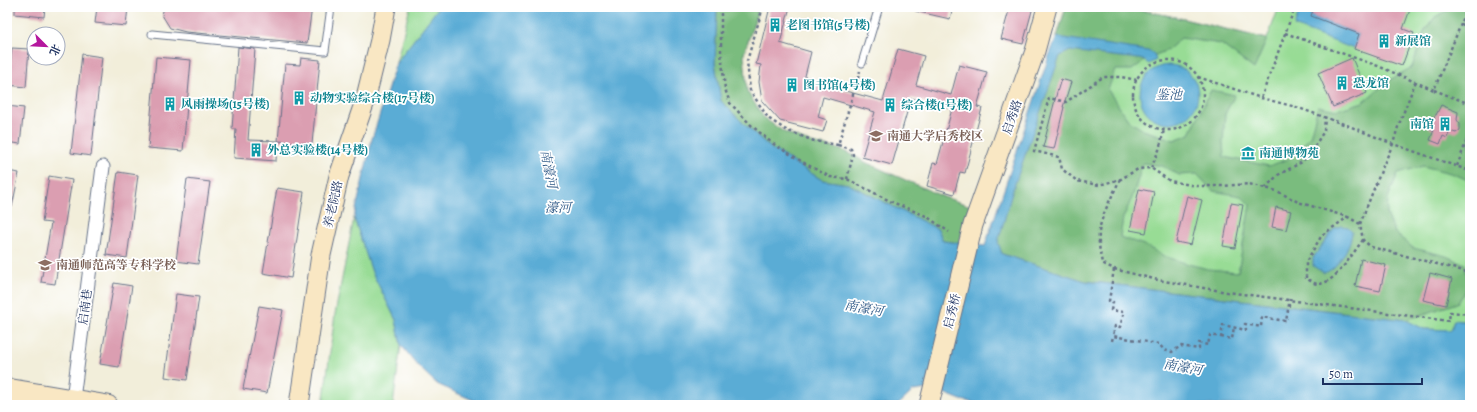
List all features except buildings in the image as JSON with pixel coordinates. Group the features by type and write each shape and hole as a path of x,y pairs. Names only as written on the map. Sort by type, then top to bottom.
{"street":[{"name":"养老院路","path":"299,405 322,255 339,176 364,101 380,40 386,7"},
{"name":"启秀路","path":"973,225 1035,51 1047,7"},
{"name":"启南巷","path":"73,399 103,167"},
{"name":"启秀桥","path":"930,401 973,225"},
{"path":"7,388 108,405"},
{"path":"7,402 25,405"}],"lane":[{"path":"152,34 325,51 331,7"},
{"path":"862,63 879,7"}],"path":[{"path":"721,7 721,52 725,89 730,103 751,125 772,143 830,177 848,179 892,202 926,216 949,232"},
{"path":"762,7 747,61 750,90 768,118 786,130 814,140 851,149 854,155 848,179"},
{"path":"1261,98 1295,7"},
{"path":"1434,90 1468,7"},
{"path":"1461,24 1470,28"},
{"path":"1285,33 1378,66 1415,83 1470,104"},
{"path":"1172,60 1182,63 1191,69 1198,77 1202,87 1203,98 1200,109 1194,118 1186,125 1175,129 1164,130 1153,127 1144,121 1134,102 1134,90 1137,80 1143,71 1162,61 1172,60"},
{"path":"838,145 846,113 862,63"},
{"path":"1137,80 1121,77 1103,77 1066,102 1049,98 1034,151 1059,157 1062,169 1077,181 1099,184 1121,179 1138,169 1151,168 1170,181 1196,186 1249,184 1277,191 1298,202 1348,217 1360,224"},
{"path":"1198,77 1325,117 1393,144 1470,171"},
{"path":"1415,83 1393,144 1360,224 1363,240 1372,247 1464,271 1470,275"},
{"path":"1265,188 1278,175 1302,162 1324,131 1325,117"},
{"path":"1151,168 1164,130"},
{"path":"1457,166 1470,132"},
{"path":"1121,179 1107,208 1099,231 1102,264 1114,269 1158,280 1227,292 1290,299 1449,321 1450,312 1470,314"},
{"path":"1348,217 1322,235 1306,262 1306,278 1314,283 1327,282 1340,271 1363,240"},
{"path":"1112,341 1115,326 1120,328 1124,312 1111,310 1113,302 1109,301 1114,269"},
{"path":"1221,337 1222,325 1246,330 1246,324 1261,327 1262,317 1286,321 1290,299"},
{"path":"1113,336 1159,344 1164,350 1172,352 1181,346 1199,349 1199,343 1208,345 1210,335 1232,339 1234,327"}],"green space":[{"path":"410,7 439,7 396,63"},
{"path":"717,7 759,7 744,54 747,91 764,118 784,132 812,143 836,148 849,153 867,163 944,197 971,206 959,243 943,241 938,229 848,184 822,180 772,149 721,102 715,63"},
{"name":"南通博物苑","path":"1066,7 1126,7 1267,39 1279,7 1470,7 1470,322 1454,320 1451,330 1424,329 1405,320 1085,281 1057,37"},
{"name":"南通博物苑","path":"1066,7 1126,7 1267,39 1254,69 1221,44 1181,38 1168,50 1148,58 1132,70 1115,70 1108,90 1128,120 1143,130 1174,140 1190,134 1211,90 1235,95 1225,114 1223,143 1224,157 1269,166 1288,159 1310,137 1318,106 1337,110 1363,102 1388,81 1412,67 1424,32 1435,17 1450,9 1450,7 1470,7 1470,59 1467,63 1466,74 1470,77 1470,181 1454,174 1423,166 1398,173 1388,198 1387,214 1395,233 1413,248 1446,256 1465,264 1468,285 1464,294 1457,303 1406,320 1085,281 1002,254 997,242 1013,189 1059,56 1057,37","holes":["1143,163 1162,166 1179,175 1197,174 1213,191 1241,196 1250,205 1238,272 1208,269 1188,264 1164,256 1144,245 1120,237 1123,218 1132,198"]},
{"path":"354,218 372,272 396,320 401,345 393,405 323,405 335,314"}],"water":[{"name":"濠河","path":"439,7 717,7 715,63 721,101 772,149 822,180 848,184 938,229 943,241 985,246 1049,56 1057,37 1148,51 1154,54 1156,60 1149,64 1139,59 1070,51 1060,56 1013,189 998,242 1002,254 1085,281 1406,320 1424,329 1451,330 1454,320 1470,322 1470,405 985,405 961,400 936,390 927,389 913,391 898,405 508,405 480,403 437,384 419,367 401,345 396,320 372,272 354,218 372,139 396,63"},
{"path":"1301,7 1314,7 1311,16 1359,34 1354,49 1294,26"},
{"name":"鉴池","path":"1169,65 1180,67 1193,78 1196,83 1198,94 1196,105 1185,118 1180,121 1169,123 1158,121 1145,110 1142,105 1140,94 1142,83 1153,70 1158,67"},
{"path":"1341,226 1348,227 1352,231 1352,235 1346,251 1340,261 1332,269 1324,273 1313,266 1313,258 1334,229"}],"place":[{"name":"老图书馆(5号楼)","path":"775,25"},
{"name":"新展馆","path":"1384,41"},
{"name":"恐龙馆","path":"1342,83"},
{"name":"图书馆(4号楼)","path":"792,85"},
{"name":"动物实验综合楼(17号楼)","path":"299,98"},
{"name":"风雨操场(15号楼)","path":"170,104"},
{"name":"综合楼(1号楼)","path":"890,105"},
{"name":"南馆","path":"1445,124"},
{"name":"南通大学启秀校区","path":"876,136"},
{"name":"外总实验楼(14号楼)","path":"256,150"},
{"name":"南通博物苑","path":"1248,153"},
{"name":"南通师范高等专科学校","path":"45,265"}],"water label":[{"name":"南濠河","path":"549,169"},
{"name":"南濠河","path":"864,308"},
{"name":"南濠河","path":"1183,367"}]}
